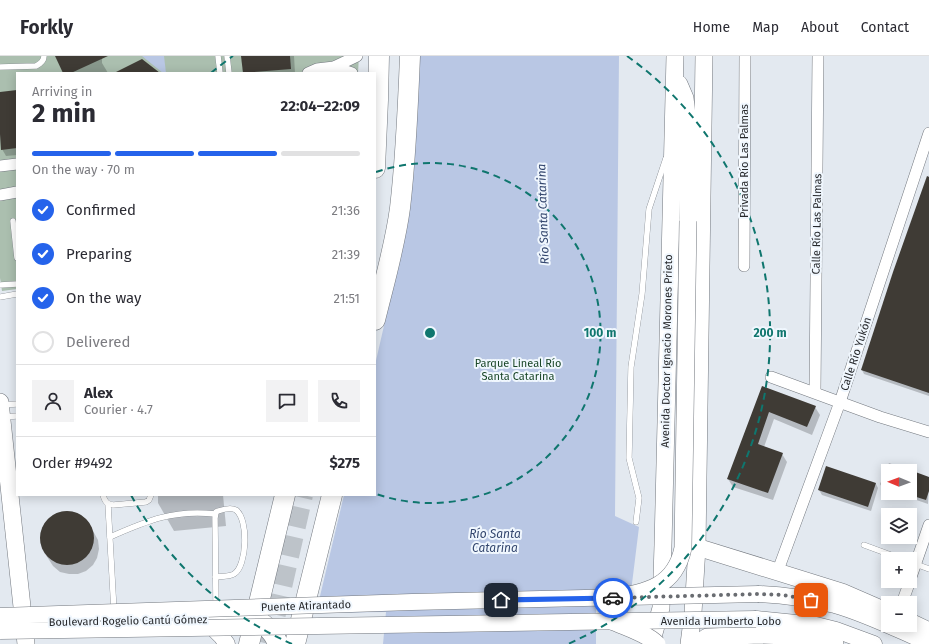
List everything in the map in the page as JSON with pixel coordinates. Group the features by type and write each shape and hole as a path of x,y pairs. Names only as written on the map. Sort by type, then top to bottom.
{"highway":[{"path":"376,133 379,56"},
{"path":"376,316 400,209 405,161 410,56"},
{"path":"249,644 285,496"},
{"path":"255,618 273,615 292,601 295,596 319,496"},
{"path":"295,644 332,496"},
{"path":"262,587 264,596 271,604 284,605 292,601"},
{"path":"255,618 266,626 275,636 278,644"}],"main road":[{"name":"Avenida Doctor Ignacio Morones Prieto","path":"651,644 661,608 675,56"},
{"path":"689,644 693,612 697,547 704,56"},
{"path":"612,598 631,595 664,582 676,568 683,548 688,221 687,115 685,98 675,75"},
{"path":"5,410 26,644"},
{"path":"697,547 842,592 881,609"},
{"path":"612,598 759,594 783,595 836,606 881,619"},
{"name":"Puente Atirantado","path":"0,616 546,598 612,598"},
{"name":"Boulevard Rogelio Cantú Gómez","path":"0,624 255,618"},
{"path":"210,619 227,644"},
{"name":"Avenida Humberto Lobo","path":"612,621 756,619 787,621 816,625 836,630 874,644"},
{"path":"612,621 646,636 657,644"},
{"name":"Puente Atirantado","path":"0,630 612,621"},
{"path":"917,629 929,631"},
{"path":"913,632 929,643"},
{"path":"698,644 707,637 760,634 789,636 835,644"}],"street":[{"path":"311,72 334,67 357,56"},
{"name":"Privada Río Las Palmas","path":"744,266 745,56"},
{"name":"Calle Río Las Palmas","path":"815,392 818,56"},
{"path":"334,67 349,72"},
{"name":"Calle Río Yukón","path":"777,572 840,402 929,134"},
{"path":"0,166 16,164"},
{"path":"0,195 16,192"},
{"path":"771,377 880,417 929,432"},
{"path":"917,554 929,525"}],"lane":[{"path":"0,67 36,66 41,63 44,56"},
{"path":"218,56 220,72"},
{"path":"227,56 228,72"},
{"path":"636,522 639,498 629,458 631,367 642,294 649,209 673,137"},
{"path":"13,221 16,249"},
{"path":"0,286 16,284"},
{"path":"0,297 16,294"},
{"path":"5,410 16,404"},
{"path":"104,496 105,501 108,504 114,622"},
{"path":"108,504 113,505 146,502 151,496"},
{"path":"210,619 215,576 215,514 218,510 235,510 238,512 241,519 244,533 244,551 237,572 232,576 215,576"},
{"path":"110,537 141,523 174,514 189,512 215,514"},
{"path":"864,545 883,552"},
{"path":"917,564 929,569"}],"green space":[{"path":"0,56 359,56 358,72 16,72 16,289 2,291 0,278"}],"water":[{"path":"142,56 164,56 166,72 162,72"},
{"name":"Río Santa Catarina","path":"420,56 619,56 615,516 639,527 629,608 596,608 596,644 383,644 386,612 316,613 344,496 376,496 376,361 399,260 414,167"}],"building":[{"path":"55,56 108,56 73,72 63,72"},
{"path":"241,56 290,56 291,69 243,72"},
{"path":"142,59 159,72 116,72"},
{"path":"16,90 16,148 1,150 0,92"},
{"path":"927,176 929,177 929,393 861,370 893,272"},
{"path":"762,386 816,406 807,427 769,412 758,444 783,453 768,493 727,479"},
{"path":"826,466 876,483 868,507 818,490"},
{"path":"917,473 929,477 929,491 926,500 917,497"},
{"path":"62,511 72,511 82,515 90,523 94,533 94,543 90,553 82,561 72,565 62,565 52,561 44,553 40,543 40,533 44,523 52,515"}],"tunnel":[{"path":"269,644 303,496"}],"way so far":[{"path":"613,598 759,594 783,595 811,600"}],"route":[{"path":"501,600 613,598"}],"park label":[{"name":"Parque Lineal Río Santa Catarina","path":"518,369"}]}
